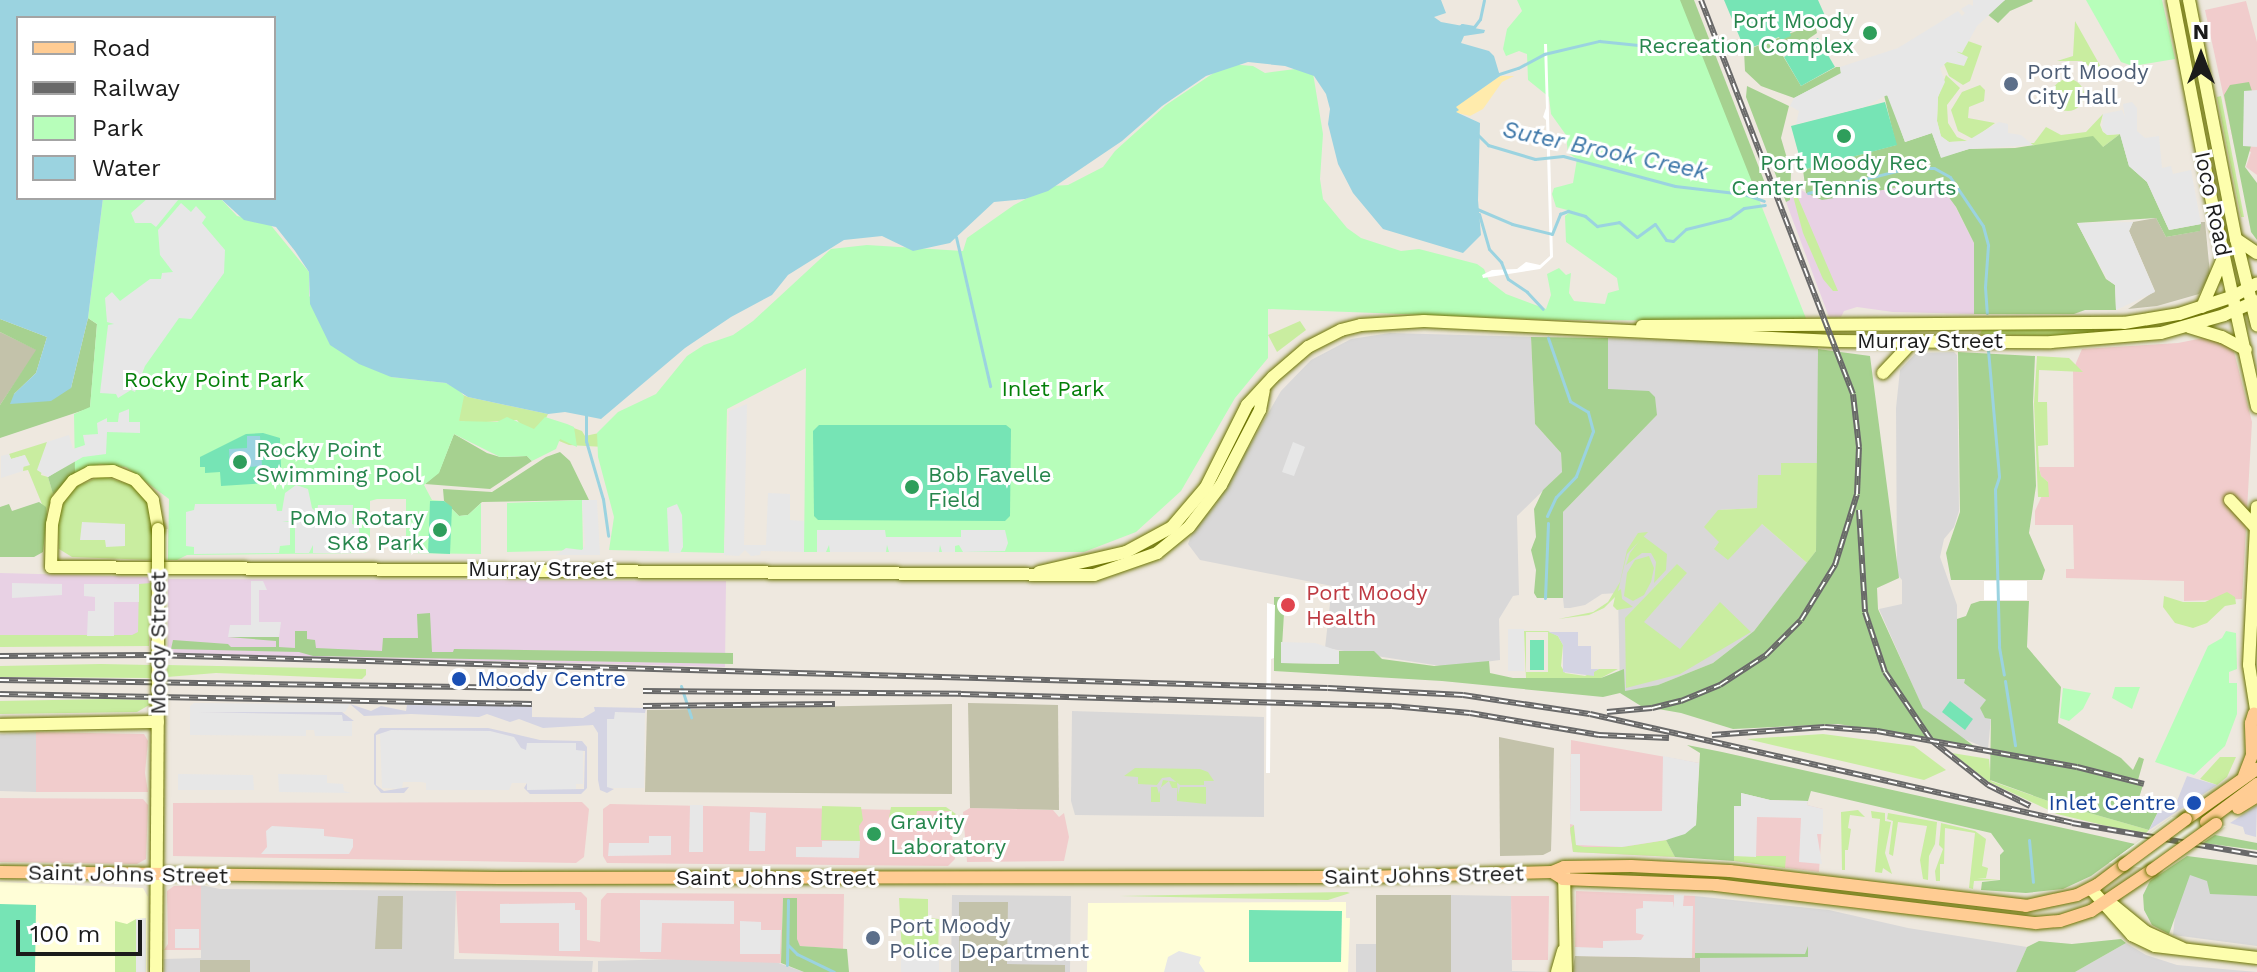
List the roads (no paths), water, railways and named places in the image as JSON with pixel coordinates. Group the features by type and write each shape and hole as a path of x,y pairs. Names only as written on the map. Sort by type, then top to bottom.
{"main road":[{"name":"Ioco Road","path":"2173,0 2257,407"},
{"name":"Ioco Road","path":"2189,0 2236,239 2252,286 2257,325"},
{"path":"2236,239 2257,253"},
{"path":"2202,307 2224,256"},
{"name":"Murray Street","path":"1619,328 1665,324 2081,325 2146,322 2202,307 2252,286"},
{"name":"Murray Street","path":"51,567 1032,573 1077,576 1113,570 1154,555 1180,536 1221,485 1260,410 1264,390 1280,370 1308,347 1341,330 1361,325 1413,320 1619,328 1664,334 1913,341 2096,340 2189,327 2254,303"},
{"path":"2189,327 2222,337 2246,350"},
{"path":"1883,373 1913,341"},
{"name":"Moody Street","path":"51,567 52,524 57,501 73,481 90,472 113,471 135,480 154,503 158,529 156,972"},
{"path":"2230,500 2255,527"},
{"path":"2244,776 2252,755 2251,723 2256,715 2249,665 2257,507"},
{"path":"0,725 158,722"},
{"name":"Saint Johns Street","path":"0,872 766,878 1364,877 1704,869 2026,906 2055,902 2094,887 2257,769"},
{"path":"2211,823 2257,784"},
{"name":"Saint Johns Street","path":"1560,873 1743,888 2018,922 2060,921 2106,902 2211,823 2257,796"},
{"path":"1560,873 1566,972"},
{"path":"2094,887 2106,902 2146,932 2182,948 2257,958"},
{"path":"1557,972 1563,951"}],"water":[{"path":"0,0 1441,0 1446,13 1434,17 1441,22 1485,30 1484,33 1464,36 1461,43 1489,51 1494,56 1500,76 1456,107 1459,110 1456,112 1480,123 1478,200 1481,235 1463,253 1383,229 1353,193 1338,164 1328,124 1330,109 1326,94 1314,76 1285,66 1248,62 1206,76 1162,106 1122,141 1048,191 1025,199 994,202 950,243 913,251 882,236 844,240 788,275 772,295 731,317 685,348 601,419 565,412 548,414 468,397 446,383 391,377 359,364 330,345 310,304 309,272 295,251 276,227 244,220 222,200 276,200 276,16 16,16 16,200 103,200 88,318 71,388 51,401 10,404 14,394 36,373 47,337 0,319"},
{"path":"247,436 260,436 262,466 230,468 229,449 247,448"}],"waterway":[{"path":"1458,28 1462,25 1474,27 1480,19 1484,0"},
{"path":"1496,75 1518,68 1544,54 1599,41 1668,48 1675,43"},
{"name":"Suter Brook Creek","path":"1477,134 1488,145 1535,159 1563,156 1675,186 1744,194 1764,201"},
{"name":"Suter Brook Creek","path":"1808,193 1908,168 1934,168 1950,177 1983,226 1988,245 1987,313"},
{"name":"Suter Brook Creek","path":"1477,209 1512,224 1552,234 1560,214 1568,211 1585,216 1597,226 1619,222 1637,237 1655,224 1666,240 1673,241 1686,229 1730,218 1744,208 1765,205"},
{"path":"1479,214 1489,249 1501,262 1508,279 1527,292 1543,309"},
{"path":"956,237 990,386"},
{"path":"1547,516 1556,497 1576,476 1593,431 1588,412 1570,401 1548,338"},
{"name":"Suter Brook Creek","path":"1988,350 1999,477 1995,489 1999,647 2004,675"},
{"path":"586,414 586,441 603,499 608,536"},
{"path":"1545,598 1548,523"},
{"name":"Suter Brook Creek","path":"2005,681 2015,745"},
{"path":"681,686 691,717"},
{"name":"Suter Brook Creek","path":"2029,840 2033,882"},
{"path":"787,965 788,900"},
{"path":"788,945 797,954 834,972"}],"railway":[{"path":"1607,712 1652,708 1681,701 1720,685 1766,655 1801,620 1835,565 1857,494 1859,447 1853,394 1701,0"},
{"path":"1859,510 1865,612 1885,672 1931,740 1988,785 2030,806"},
{"path":"0,656 150,655 1328,688 1463,695 1590,714 2072,823 2257,855"},
{"path":"0,680 532,688"},
{"path":"643,691 961,694 1392,706 1470,713 1599,735 1669,738"},
{"path":"0,694 532,704"},
{"path":"643,706 835,704"},
{"path":"1712,735 1825,727 1877,731 2077,767 2144,784"}],"place":[{"name":"Port Moody Recreation Complex","path":"1870,33"},
{"name":"Port Moody City Hall","path":"2011,84"},
{"name":"Port Moody Rec Center Tennis Courts","path":"1844,136"},
{"name":"Rocky Point Swimming Pool","path":"240,462"},
{"name":"Bob Favelle Field","path":"912,487"},
{"name":"PoMo Rotary SK8 Park","path":"440,530"},
{"name":"Port Moody Health","path":"1288,605"},
{"name":"Moody Centre","path":"459,679"},
{"name":"Inlet Centre","path":"2194,803"},
{"name":"Gravity Laboratory","path":"874,834"},
{"name":"Port Moody Police Department","path":"873,938"}],"park label":[{"name":"Rocky Point Park","path":"214,380"},
{"name":"Inlet Park","path":"1053,389"}]}
